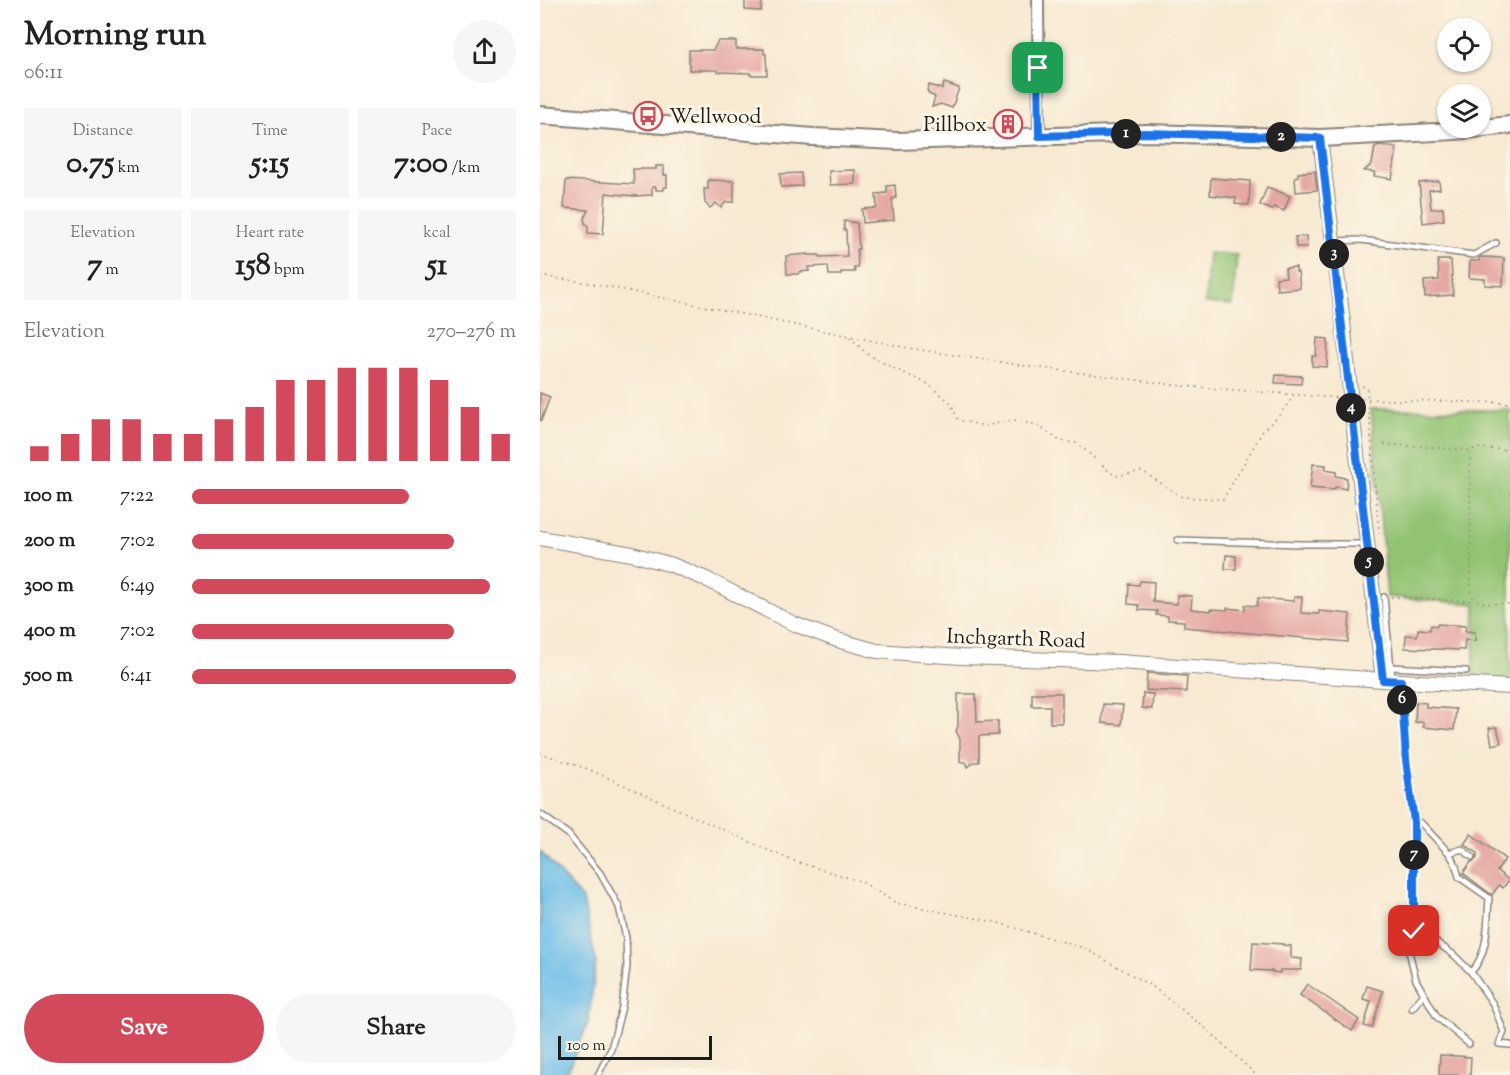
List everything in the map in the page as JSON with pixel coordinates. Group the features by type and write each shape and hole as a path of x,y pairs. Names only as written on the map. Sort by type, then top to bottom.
{"main road":[{"path":"540,115 813,137 907,141 1146,133 1320,138 1455,131 1510,125"}],"street":[{"path":"1038,0 1039,136"},
{"path":"1320,138 1349,381 1392,677"},
{"name":"Inchgarth Road","path":"540,538 632,554 672,565 706,579 794,624 837,640 877,651 1392,677 1510,687"}],"lane":[{"path":"1333,241 1361,240 1474,255 1496,243"},
{"path":"1178,540 1300,544 1373,541"},
{"path":"1384,597 1392,677 1414,822 1414,931 1407,944 1416,980 1437,1017 1469,1044"},
{"path":"1392,677 1466,671"},
{"path":"540,814 568,834 600,873 619,908 626,938 627,966 622,1007 611,1049 598,1075"},
{"path":"1414,822 1421,823 1449,853 1455,862 1459,877 1489,898 1485,946 1476,967 1471,972"},
{"path":"1449,853 1462,849 1472,856"},
{"path":"1414,931 1432,939 1471,972 1493,1004 1501,1023 1504,1032 1499,1044 1510,1045"},
{"path":"1412,1008 1424,994"}],"path":[{"path":"540,276 601,285 908,348 1100,376 1183,386 1352,400 1510,403"},
{"path":"849,336 867,354 928,384 951,403 958,420 985,426 1014,420 1037,425 1060,441 1077,443 1115,476 1142,471 1182,497 1223,499 1264,429 1277,418 1294,395"},
{"path":"1368,399 1373,541"},
{"path":"1384,444 1472,450 1476,448 1510,450"},
{"path":"1472,450 1470,453 1470,582 1473,599"},
{"path":"1384,597 1468,601 1473,599 1482,603 1510,604"},
{"path":"540,753 588,769 788,859 862,882 896,903 995,922 1084,948 1152,987 1210,1032 1256,1075"}],"green space":[{"path":"1209,253 1237,255 1233,305 1205,303"},
{"path":"1371,409 1510,410 1510,687 1473,685 1475,604 1387,597"}],"water":[{"path":"540,851 583,900 596,962 588,1023 566,1075 540,1075"}],"building":[{"path":"745,0 762,0 761,11 745,10"},
{"path":"718,41 736,41 736,49 764,49 767,75 718,72 718,70 689,70 689,50 713,50"},
{"path":"944,83 959,88 952,108 941,104 932,107 935,97 927,90 929,85 942,89"},
{"path":"1379,145 1397,148 1392,179 1374,176 1375,172 1364,171 1372,164 1375,147"},
{"path":"656,166 664,166 664,175 667,175 667,187 664,187 664,190 656,190 656,187 652,187 652,195 634,196 606,193 603,234 588,233 588,226 584,219 588,210 564,208 566,180 634,184 633,169 656,169"},
{"path":"855,170 855,184 830,185 829,171"},
{"path":"1315,171 1317,190 1296,192 1295,177 1298,173"},
{"path":"801,173 802,186 781,187 780,174"},
{"path":"1211,178 1250,181 1249,205 1235,204 1236,198 1210,195"},
{"path":"708,180 734,181 734,202 726,202 721,208 716,203 710,208 705,203 704,189 708,189"},
{"path":"1439,181 1440,189 1429,190 1431,209 1443,208 1444,220 1423,223 1419,183"},
{"path":"895,185 896,198 892,199 894,220 863,223 862,209 877,208 876,194 887,193 887,186"},
{"path":"1267,187 1290,196 1284,211 1274,207 1272,210 1260,205"},
{"path":"844,221 857,223 859,249 857,249 858,268 854,268 855,272 829,275 828,266 808,267 809,271 787,274 786,256 808,254 820,257 847,256"},
{"path":"1306,236 1307,247 1296,247 1295,237"},
{"path":"1481,257 1504,258 1503,286 1485,285 1485,279 1469,278 1470,261 1479,261"},
{"path":"1438,260 1451,260 1453,295 1425,297 1424,281 1439,280"},
{"path":"1296,267 1300,288 1277,290 1276,278 1286,277 1285,268"},
{"path":"1317,338 1328,339 1327,367 1312,366 1312,356 1316,356"},
{"path":"1276,375 1302,376 1301,384 1275,383"},
{"path":"540,393 550,397 541,421 540,420"},
{"path":"1313,464 1326,465 1325,470 1336,472 1336,476 1347,478 1346,489 1310,488"},
{"path":"1226,555 1236,556 1236,569 1225,569"},
{"path":"1140,581 1154,582 1153,602 1177,604 1177,595 1192,596 1191,609 1211,611 1211,609 1227,610 1227,608 1245,610 1245,605 1257,606 1258,598 1293,601 1294,597 1302,597 1301,613 1319,614 1319,611 1350,614 1348,642 1184,627 1184,621 1168,620 1168,616 1156,615 1157,611 1139,610 1139,605 1128,604 1129,584 1139,585"},
{"path":"1437,624 1466,626 1465,631 1475,632 1475,641 1465,640 1464,650 1405,648 1406,635 1417,636 1418,629 1430,630 1431,625 1437,626"},
{"path":"1147,673 1187,676 1186,692 1146,690"},
{"path":"1032,693 1062,693 1062,723 1050,723 1050,706 1032,706"},
{"path":"1143,693 1153,694 1152,709 1142,708"},
{"path":"958,694 976,694 977,722 998,721 998,735 979,736 979,762 974,762 968,767 966,762 960,762 960,739 956,731"},
{"path":"1416,702 1426,703 1426,707 1456,709 1454,730 1423,727 1423,722 1415,722"},
{"path":"1103,704 1123,705 1121,725 1102,723"},
{"path":"1497,727 1501,743 1492,745 1489,728"},
{"path":"1471,834 1505,859 1497,871 1509,880 1503,888 1499,885 1492,895 1463,873 1477,858 1477,853 1464,844"},
{"path":"1253,942 1291,946 1291,958 1302,959 1301,970 1280,970 1280,973 1251,970"},
{"path":"1307,984 1359,1020 1352,1031 1300,995"},
{"path":"1367,986 1383,991 1372,1028 1364,1026 1371,1001 1363,999"},
{"path":"1440,1055 1471,1057 1470,1075 1439,1075"}],"place":[{"name":"Wellwood","path":"648,116"},
{"name":"Pillbox","path":"1008,124"}],"route":[{"path":"1038,68 1039,136 1146,133 1320,138 1383,680 1401,681 1406,759 1414,822 1414,931"}]}
